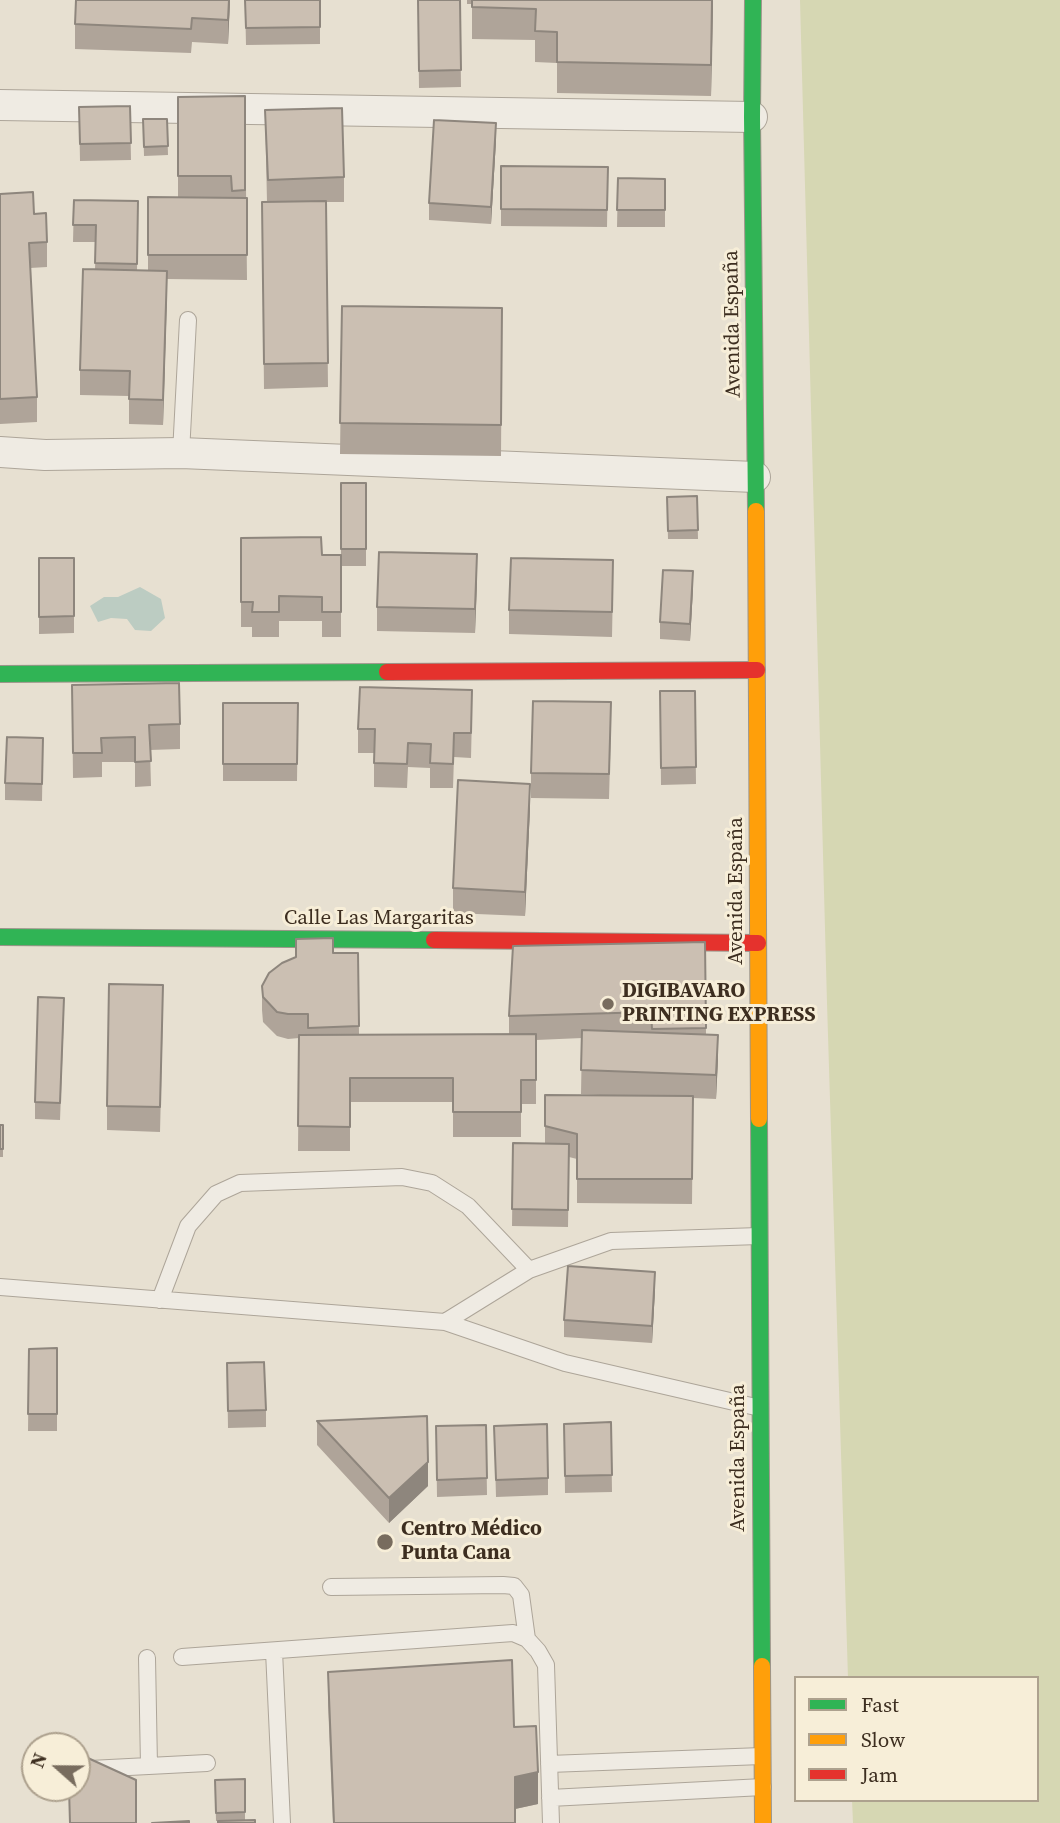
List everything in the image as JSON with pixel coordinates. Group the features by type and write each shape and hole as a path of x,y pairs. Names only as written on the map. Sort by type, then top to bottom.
{"street":[{"name":"Avenida España","path":"753,0 763,1823"},
{"path":"0,105 752,117"},
{"path":"0,452 45,456 181,453 755,477"},
{"path":"0,674 757,670"},
{"name":"Calle Las Margaritas","path":"0,937 758,943"}],"lane":[{"path":"181,453 188,320"},
{"path":"160,1300 188,1226 216,1194 240,1183 401,1177 432,1183 468,1206 529,1270"},
{"path":"445,1322 529,1270 611,1241 759,1236"},
{"path":"0,1287 445,1322 565,1363 760,1408"},
{"path":"331,1587 514,1586 521,1595 527,1639"},
{"path":"182,1657 513,1633 527,1639 546,1665 551,1823"},
{"path":"274,1651 282,1823"},
{"path":"147,1658 149,1766"},
{"path":"548,1764 762,1756"},
{"path":"91,1769 207,1763"},
{"path":"550,1798 763,1787"}],"green space":[{"path":"800,0 1060,0 1060,1823 853,1823 852,1802 1039,1802 1039,1676 848,1676"}],"shaded area":[{"path":"140,587 161,599 165,618 151,631 135,630 127,619 111,618 98,622 90,606 104,597 118,597"}],"building":[{"path":"76,0 229,0 228,20 192,18 191,29 75,24"},
{"path":"245,0 320,0 320,27 246,28"},
{"path":"418,0 460,0 461,70 419,71"},
{"path":"472,0 712,0 711,65 557,62 557,32 535,31 536,9 472,7"},
{"path":"245,96 245,190 232,191 231,176 178,176 178,97"},
{"path":"130,106 131,143 80,144 79,107"},
{"path":"342,108 344,177 268,180 265,110"},
{"path":"143,119 167,119 168,146 144,147"},
{"path":"434,120 496,123 491,207 429,203"},
{"path":"501,166 608,167 607,210 501,209"},
{"path":"618,178 665,179 665,210 617,210"},
{"path":"33,192 34,214 46,213 47,242 29,243 37,397 0,399 0,194"},
{"path":"148,197 247,198 247,255 148,255"},
{"path":"74,200 138,201 137,264 95,263 96,225 73,225"},
{"path":"326,201 328,363 264,364 262,202"},
{"path":"83,269 167,271 163,400 129,399 130,371 80,370"},
{"path":"342,306 502,308 501,425 340,423"},
{"path":"341,483 366,483 366,549 341,549"},
{"path":"697,496 698,530 668,531 667,497"},
{"path":"321,537 322,555 341,555 341,612 322,612 322,597 279,596 279,612 252,612 253,602 241,602 241,538"},
{"path":"379,552 477,554 475,609 377,607"},
{"path":"39,558 74,558 74,616 39,617"},
{"path":"511,558 613,560 612,612 509,610"},
{"path":"663,570 693,571 690,624 660,622"},
{"path":"179,683 180,724 149,725 151,761 135,762 135,737 101,738 102,753 73,753 72,685"},
{"path":"360,687 472,690 471,733 454,733 453,764 430,763 431,744 408,743 407,764 374,763 375,729 358,729"},
{"path":"660,691 695,691 696,767 661,768"},
{"path":"533,701 611,702 609,774 531,773"},
{"path":"223,703 298,703 297,764 223,764"},
{"path":"7,737 43,738 42,784 5,783"},
{"path":"458,780 530,784 525,892 453,888"},
{"path":"333,938 333,953 358,953 359,1026 308,1028 308,1014 277,1012 263,997 262,986 269,973 296,957 296,939"},
{"name":"DIGIBAVARO PRINTING EXPRESS","path":"705,942 706,1028 652,1029 651,1012 509,1016 513,946"},
{"path":"109,984 163,985 160,1107 107,1106"},
{"path":"38,997 64,998 60,1103 35,1102"},
{"path":"582,1030 718,1035 716,1075 581,1070"},
{"path":"536,1034 536,1080 521,1080 521,1112 453,1112 453,1078 350,1078 350,1127 298,1126 299,1035"},
{"path":"545,1095 693,1096 692,1179 577,1179 577,1134 545,1126"},
{"path":"0,1125 3,1125 3,1149 0,1149"},
{"path":"513,1143 569,1144 568,1210 512,1209"},
{"path":"568,1266 655,1272 652,1326 564,1320"},
{"path":"57,1348 57,1414 28,1414 29,1349"},
{"path":"264,1362 266,1410 228,1411 227,1363"},
{"path":"427,1416 428,1462 389,1498 317,1421"},
{"path":"611,1422 612,1475 565,1476 564,1424"},
{"path":"547,1424 548,1478 496,1480 494,1426"},
{"path":"486,1425 487,1478 437,1480 436,1426"},
{"path":"512,1660 514,1727 536,1726 538,1772 515,1777 515,1823 334,1823 328,1672"},
{"path":"91,1759 136,1780 136,1823 70,1823 69,1802 91,1802"},
{"path":"245,1779 245,1812 216,1813 215,1780"},
{"path":"255,1820 255,1823 218,1823 218,1821"},
{"path":"189,1821 189,1823 152,1823"}],"traffic: fast":[{"path":"753,0 756,511"},
{"path":"0,674 387,672"},
{"path":"0,937 434,940"},
{"path":"759,1119 762,1666"}],"traffic: slow":[{"path":"756,511 759,1119"},
{"path":"762,1666 763,1823"}],"traffic: jam":[{"path":"387,672 757,670"},
{"path":"434,940 758,943"}],"place":[{"name":"DIGIBAVARO PRINTING EXPRESS","path":"608,1004"},
{"name":"Centro Médico Punta Cana","path":"385,1542"}]}
